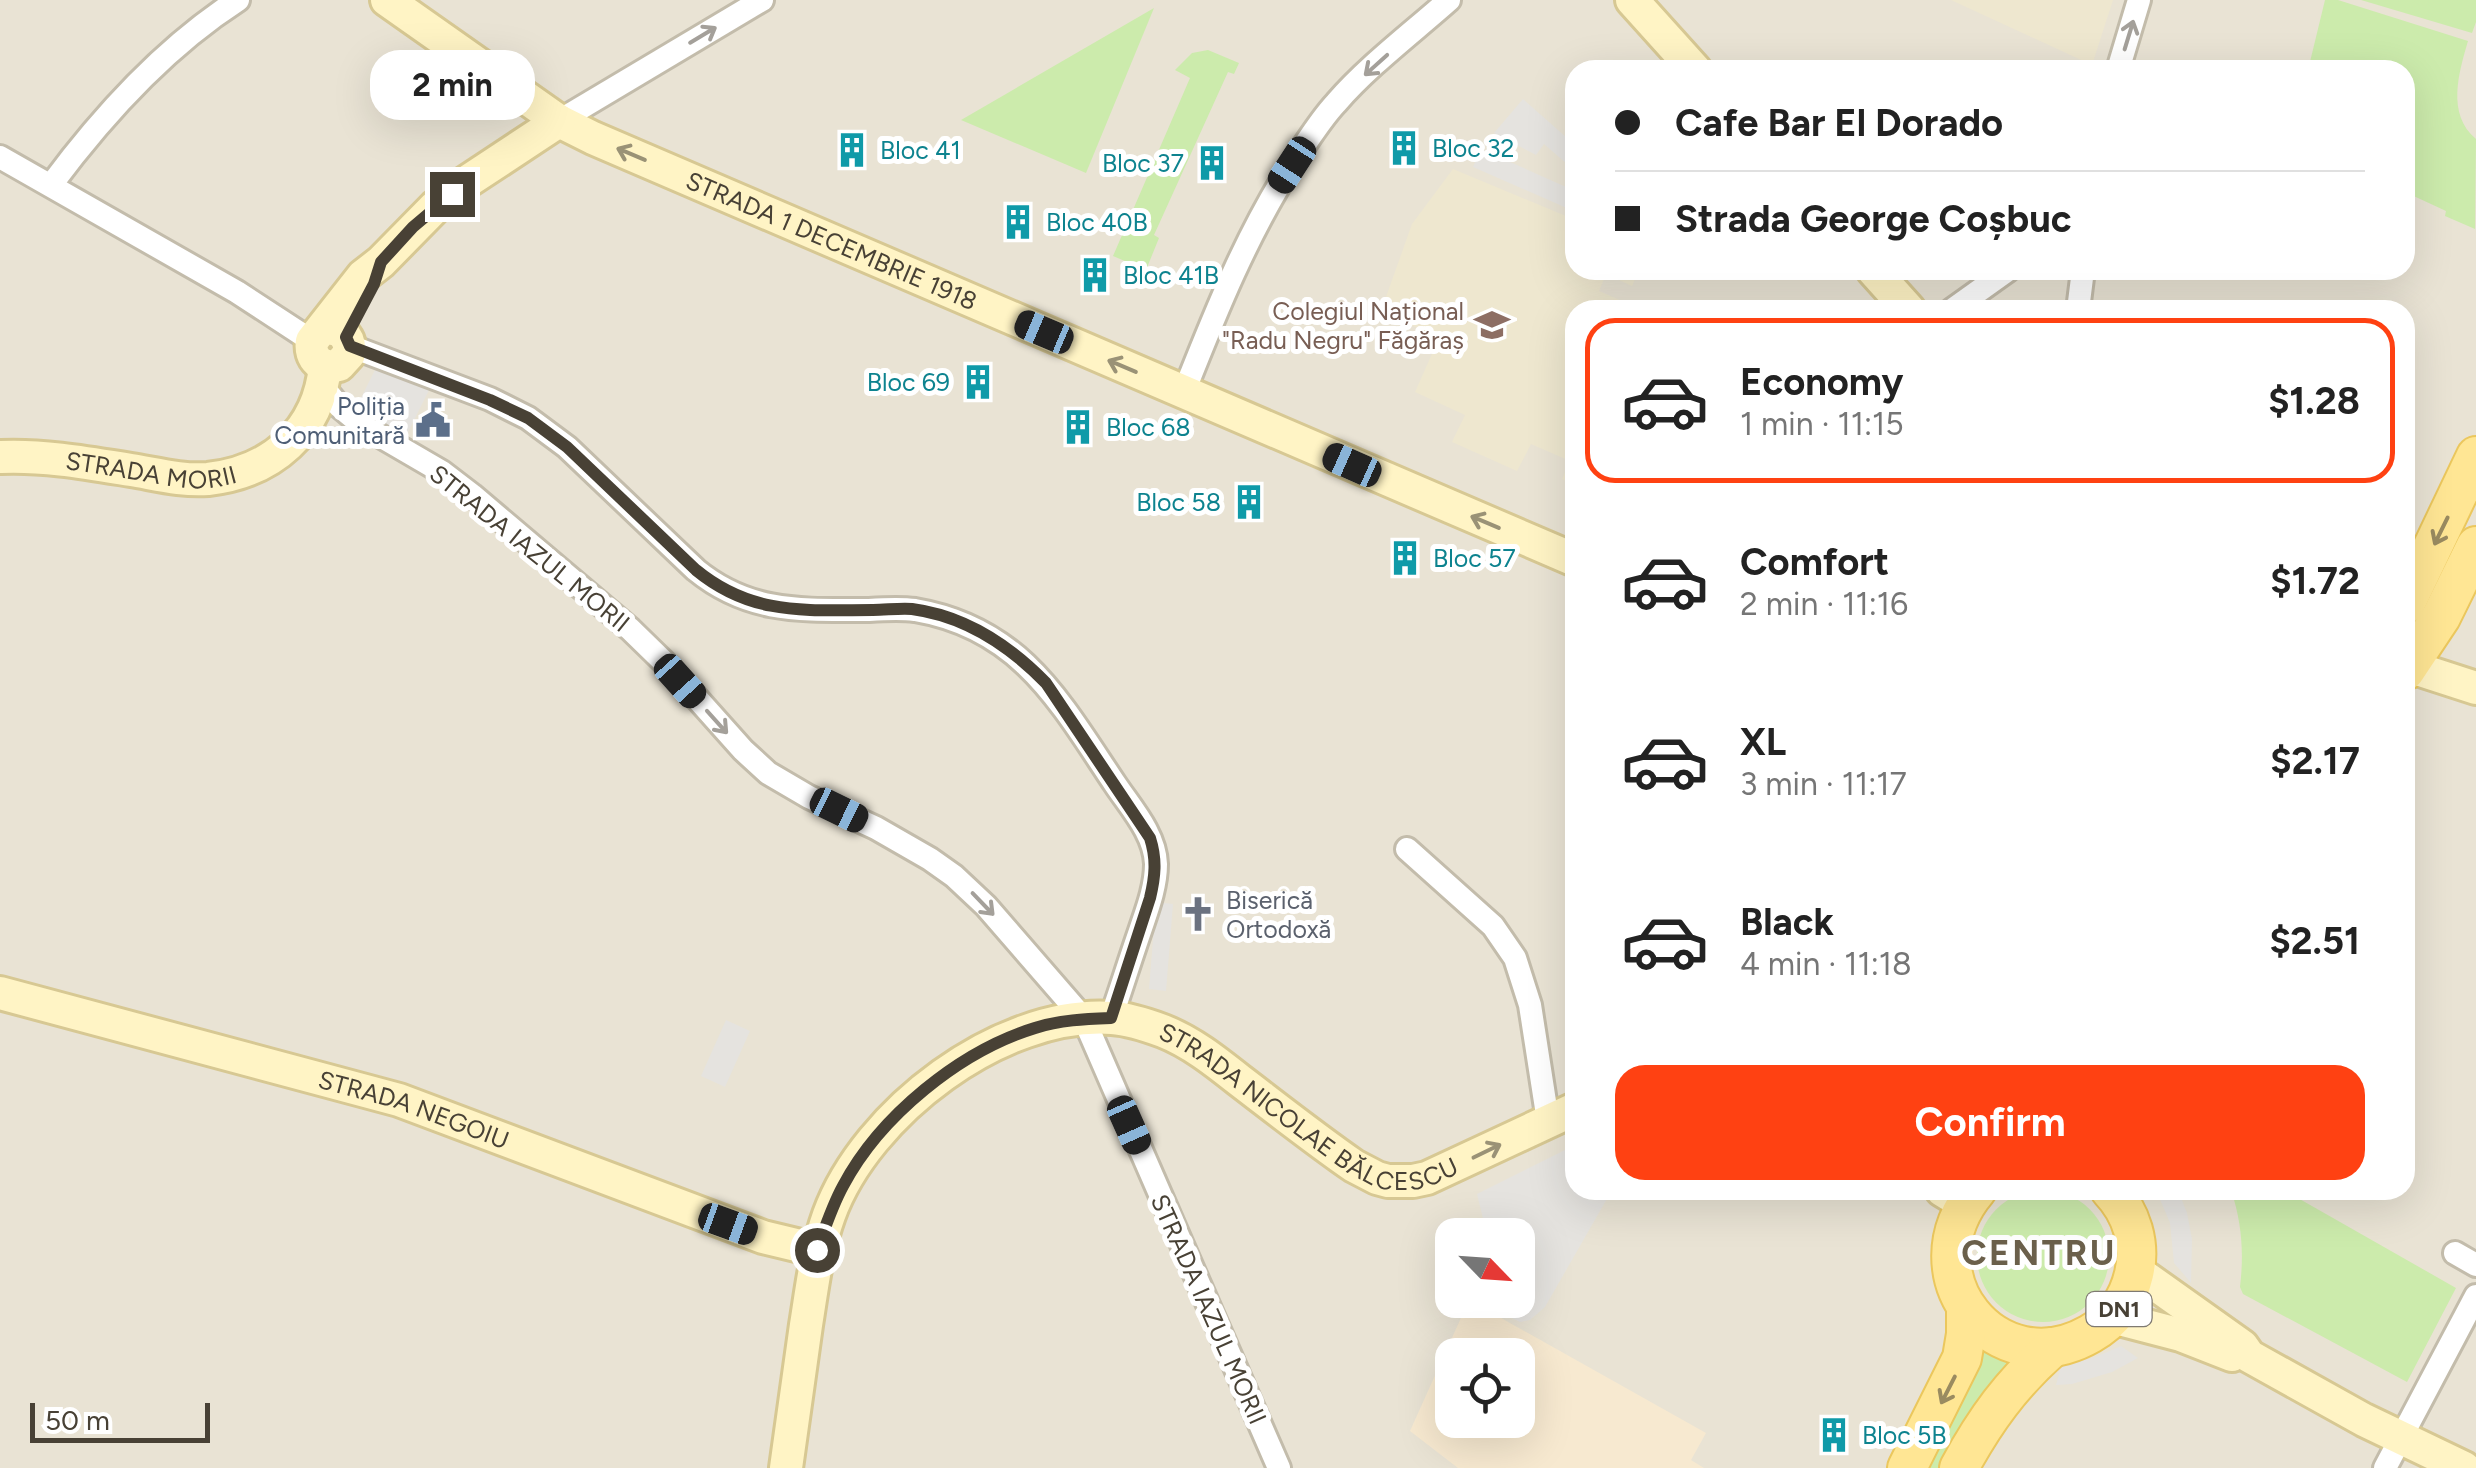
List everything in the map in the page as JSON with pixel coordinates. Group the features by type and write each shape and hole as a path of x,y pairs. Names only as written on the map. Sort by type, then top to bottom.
{"main road":[{"path":"2415,584 2476,456"},
{"path":"2415,654 2441,617 2476,546"},
{"path":"1960,1200 1950,1256 1954,1282 1966,1306 1982,1325 2003,1339 2028,1347 2053,1348"},
{"name":"DN1","path":"1958,1468 2004,1395 2053,1348 2077,1342 2112,1317 2135,1270 2136,1252 2124,1200"},
{"path":"1908,1468 1962,1358 1966,1306"}],"street":[{"path":"51,185 131,91 194,30 238,0"},
{"name":"STRADA 1 DECEMBRIE 1918","path":"387,0 559,121 1565,556"},
{"path":"559,121 762,0"},
{"path":"1184,392 1244,248 1307,142 1335,103 1449,0"},
{"path":"1632,0 1686,60"},
{"path":"2121,60 2139,0"},
{"name":"STRADA MORII","path":"0,457 82,462 207,479 234,474 283,450 312,415 330,351 374,284 381,262 396,244 468,181 559,121"},
{"path":"0,158 238,292 330,351 490,400 528,418 567,447 696,570 738,598 789,609 911,609 973,628 1000,643 1046,683 1143,826 1154,853 1156,866 1150,898 1097,1018"},
{"path":"1882,280 1900,300"},
{"path":"1966,300 1994,280"},
{"name":"STRADA IAZUL MORII","path":"330,351 339,406 363,426 472,494 630,630 768,773 876,828 954,876 1097,1018 1279,1468"},
{"path":"2415,670 2476,688"},
{"path":"1407,850 1493,926 1515,958 1562,1116"},
{"name":"STRADA NEGOIU","path":"0,993 399,1100 728,1224 817,1250"},
{"name":"STRADA NICOLAE BĂLCESCU","path":"786,1468 817,1250 844,1182 883,1128 906,1106 976,1054 1008,1038 1036,1028 1097,1018 1163,1031 1206,1054 1354,1166 1388,1180 1413,1182 1440,1173 1562,1116"},
{"path":"2455,1253 2476,1265"},
{"path":"2135,1270 2242,1346 2249,1356 2464,1468"},
{"path":"2384,1468 2476,1296"},
{"path":"2112,1317 2181,1335 2237,1356 2249,1356"}],"shaded area":[{"path":"0,0 2476,0 2476,1468 0,1468"},
{"path":"1951,0 2113,0 2094,60 2081,60"},
{"path":"1523,99 1565,136 1565,162 1544,144 1536,155 1494,133"},
{"path":"1481,149 1565,187 1565,207 1473,167"},
{"name":"Colegiul Național \"Radu Negru\" Făgăraș","path":"1453,169 1565,216 1565,280 1604,280 1599,291 1619,300 1565,300 1565,459 1531,444 1517,471 1452,442 1465,415 1415,392 1439,338 1381,311 1412,224"},
{"path":"381,358 435,378 405,438 356,408"},
{"path":"1156,902 1173,904 1166,991 1149,989"},
{"path":"726,1020 750,1031 725,1087 701,1076"},
{"path":"1565,1150 1565,1200 1606,1200 1545,1307 1535,1316 1535,1218 1483,1218 1477,1194"},
{"path":"2160,1200 2182,1200 2192,1239 2191,1283 2174,1263 2170,1223"},
{"path":"1461,1318 1501,1318 1706,1433 1691,1460 1704,1468 1458,1468 1410,1431 1435,1375 1435,1438 1535,1438 1535,1338 1452,1338"},
{"path":"2121,1346 2138,1358 2112,1372 2056,1385 2061,1366"}],"green space":[{"path":"2325,0 2338,0 2468,41 2457,92 2461,118 2476,139 2475,229 2415,197 2415,60 2310,60"},
{"path":"2361,0 2476,0 2476,22 2472,33"},
{"path":"1154,8 1086,173 961,120"},
{"path":"1208,50 1239,63 1234,74 1228,72 1154,235 1159,238 1146,270 1113,256 1190,78 1175,70 1192,53"},
{"path":"2008,1200 2078,1200 2098,1219 2108,1243 2108,1269 2098,1293 2080,1311 2056,1321 2030,1321 2006,1311 1988,1293 1978,1269 1982,1231 1996,1209"},
{"path":"2234,1200 2302,1200 2456,1288 2407,1382 2243,1294"},
{"path":"1985,1338 2019,1355 1983,1393 1943,1468 1926,1468 1968,1389"}],"place":[{"name":"Bloc 32","path":"1404,148"},
{"name":"Bloc 41","path":"852,150"},
{"name":"Bloc 37","path":"1212,163"},
{"name":"Bloc 40B","path":"1018,222"},
{"name":"Bloc 41B","path":"1095,275"},
{"name":"Colegiul Național \"Radu Negru\" Făgăraș","path":"1492,325"},
{"name":"Bloc 69","path":"978,382"},
{"name":"Poliția Comunitară","path":"433,420"},
{"name":"Bloc 68","path":"1078,427"},
{"name":"Bloc 58","path":"1249,502"},
{"name":"Bloc 57","path":"1405,558"},
{"name":"Biserică Ortodoxă","path":"1198,914"},
{"name":"Bloc 5B","path":"1834,1435"}],"district":[{"name":"CENTRU","path":"2039,1253"}],"route":[{"path":"452,194 413,227 381,262 346,337 350,346 528,418 567,447 696,570 738,598 789,609 911,609 944,616 1000,643 1046,683 1150,838 1156,866 1154,880 1111,1018 1036,1028 976,1054 939,1079 883,1128 862,1155 830,1210 817,1250"}]}
